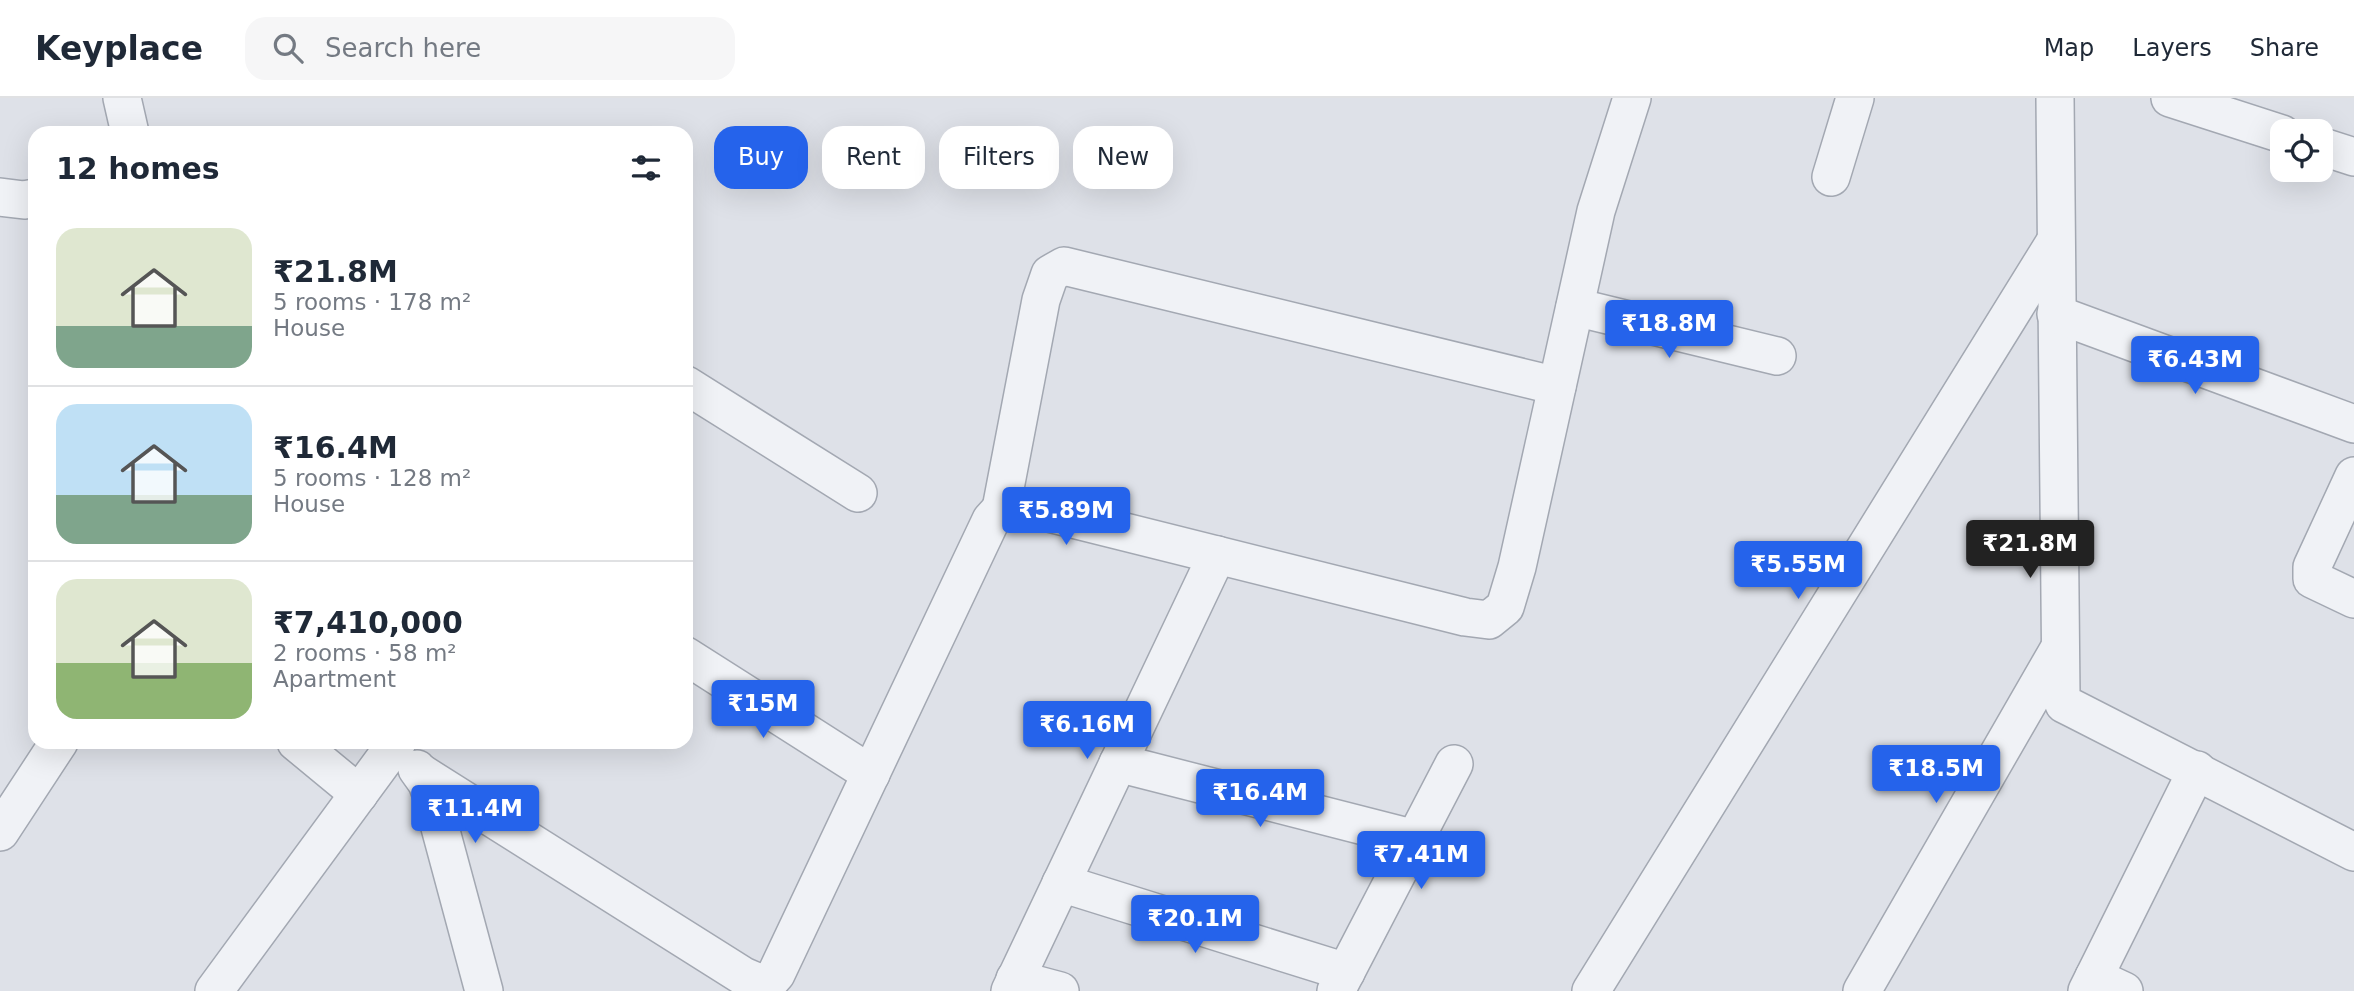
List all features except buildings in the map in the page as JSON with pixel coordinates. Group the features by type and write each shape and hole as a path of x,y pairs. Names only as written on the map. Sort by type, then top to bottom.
{"street":[{"path":"122,98 128,126"},
{"path":"1001,509 1014,506 1033,509 1465,617 1489,620 1505,607 1517,568 1596,211 1632,98"},
{"path":"1831,177 1855,98"},
{"path":"2055,98 2059,649 2061,696 2064,704 2354,852"},
{"path":"2170,98 2270,130"},
{"path":"2333,150 2354,157"},
{"path":"0,197 28,199"},
{"path":"1591,991 2055,242"},
{"path":"399,749 421,773 743,976 768,983 776,974 991,520 1001,509 1041,300 1050,274 1064,266 1557,386"},
{"path":"1575,307 1777,356"},
{"path":"2056,314 2354,424"},
{"path":"693,389 858,493"},
{"path":"2354,475 2312,567 2312,579 2354,599"},
{"path":"1060,991 1013,985 1217,555"},
{"path":"1862,991 2059,649"},
{"path":"693,661 871,775"},
{"path":"0,832 55,749"},
{"path":"304,749 359,794"},
{"path":"214,991 392,749"},
{"path":"1118,763 1415,839"},
{"path":"1061,883 1341,981 1454,764"},
{"path":"2102,986 2197,770"},
{"path":"421,773 431,794 484,991"}]}
